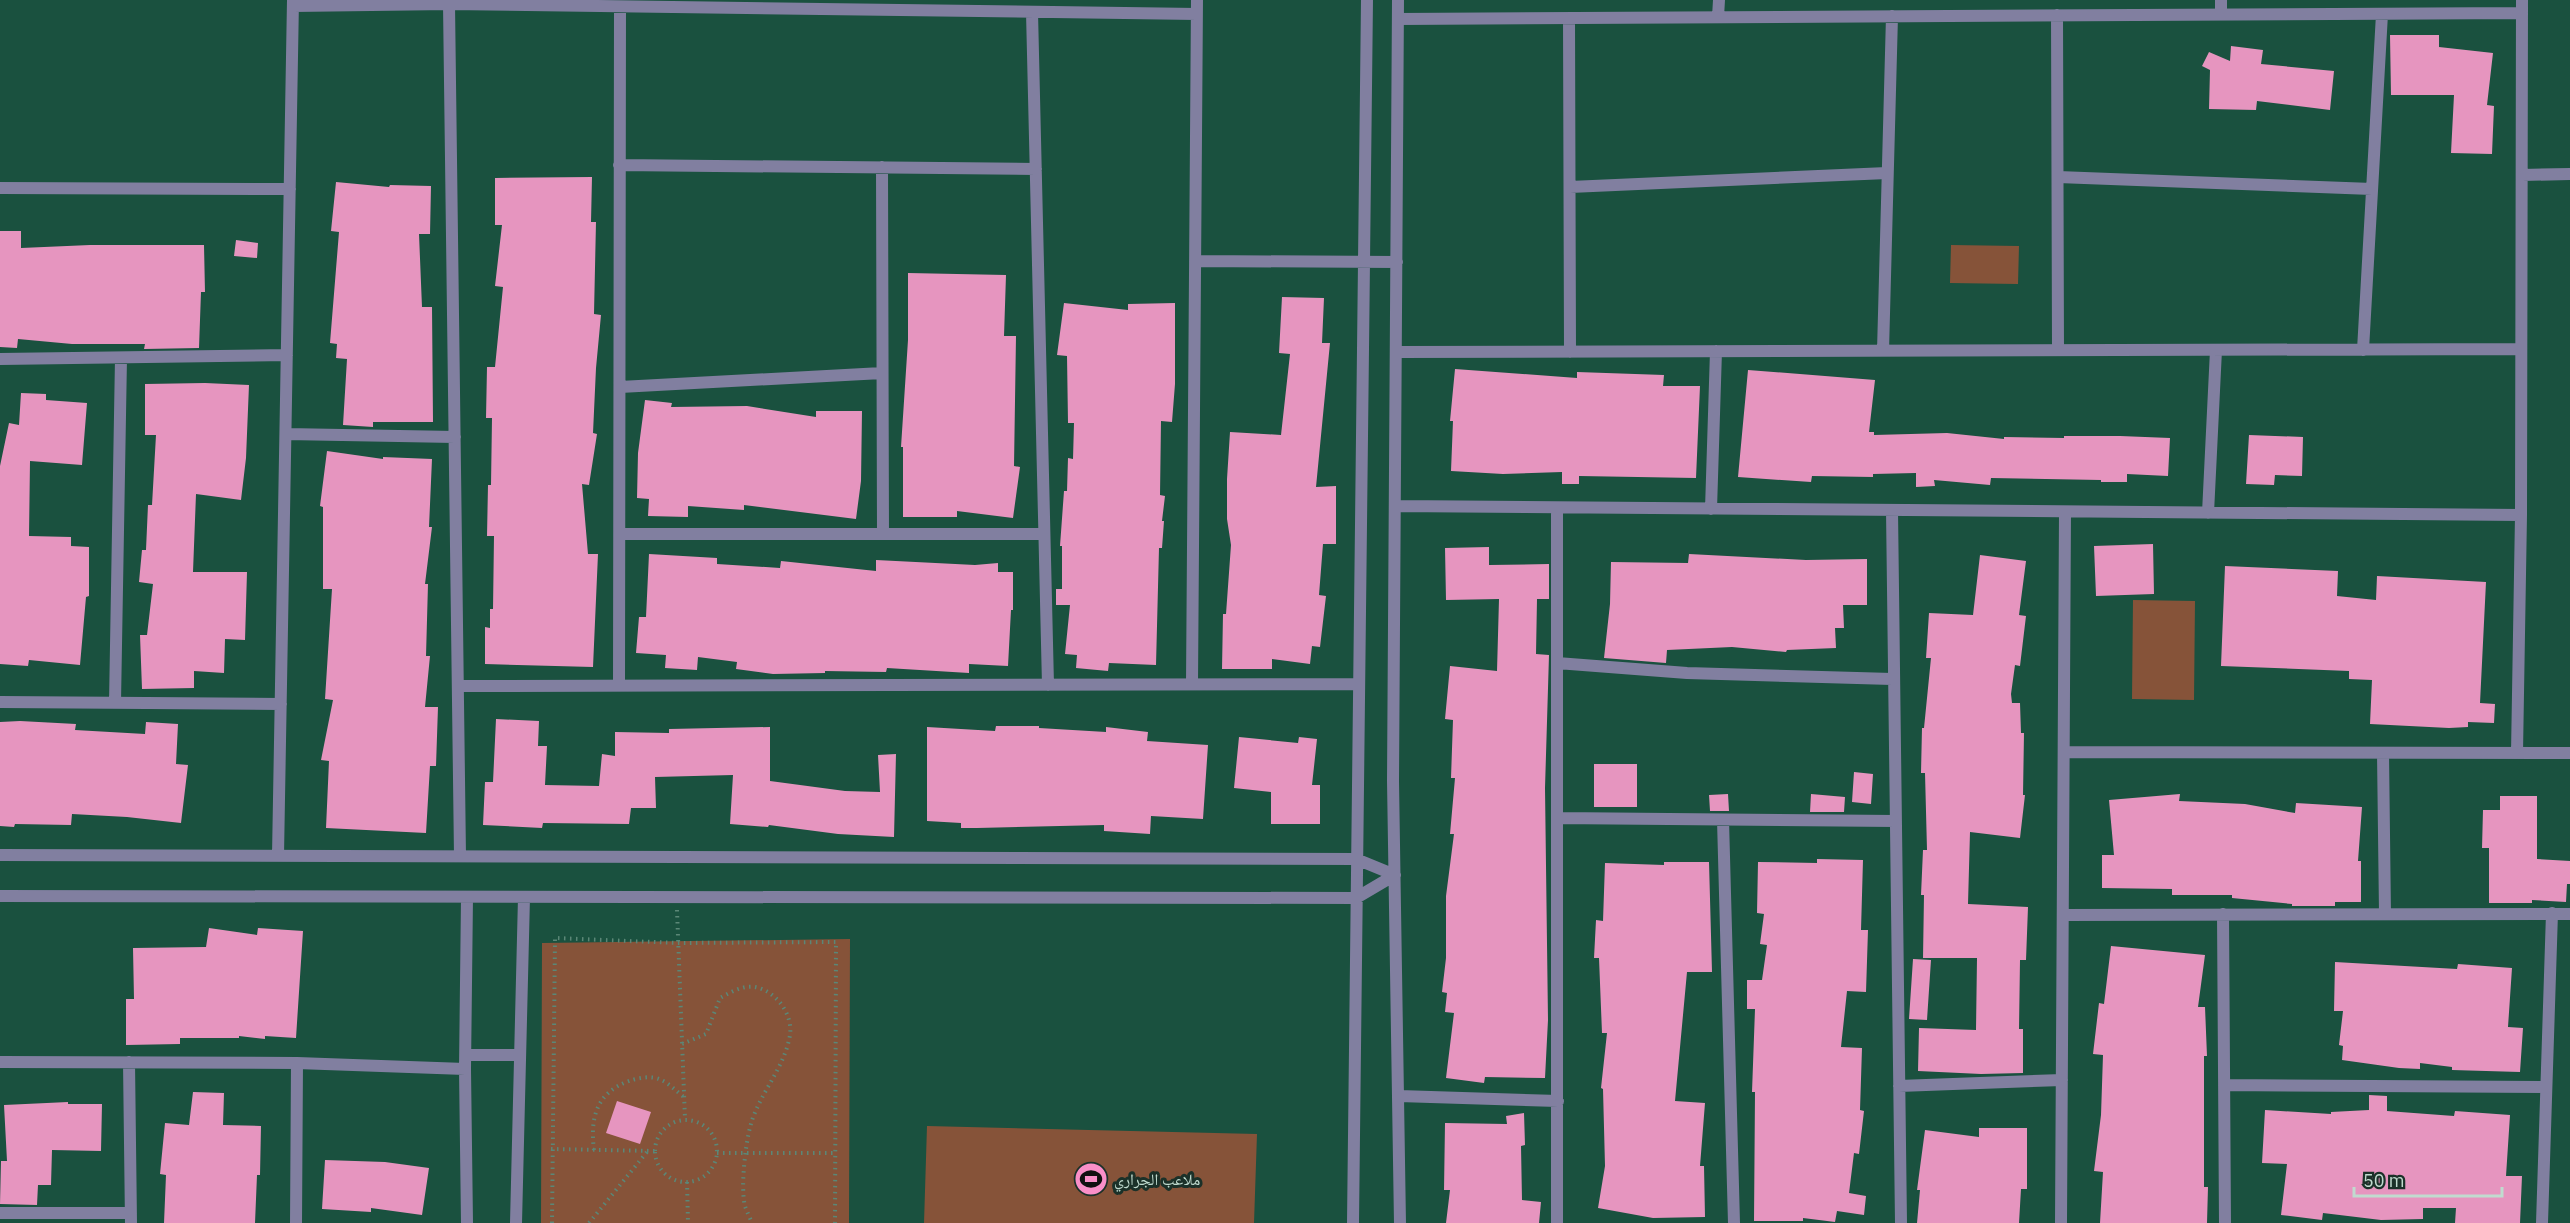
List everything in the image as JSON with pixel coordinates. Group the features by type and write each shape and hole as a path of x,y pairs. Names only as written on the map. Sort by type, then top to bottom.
{"street":[{"path":"1192,684 1197,0"},
{"path":"1353,1223 1367,0"},
{"path":"1398,0 1395,875 1400,1223"},
{"path":"1718,17 1719,0"},
{"path":"2221,0 2221,15"},
{"path":"278,855 293,3 1197,14"},
{"path":"449,4 460,856"},
{"path":"1398,19 2382,14 2522,6 2521,515 2517,753"},
{"path":"620,7 620,686"},
{"path":"1032,12 1048,685"},
{"path":"2363,350 2382,14"},
{"path":"2057,15 2058,350"},
{"path":"1883,351 1892,16"},
{"path":"1569,18 1570,352"},
{"path":"620,165 1036,169"},
{"path":"882,167 883,534"},
{"path":"1570,187 1887,173"},
{"path":"2522,175 2570,174"},
{"path":"2058,177 2372,189"},
{"path":"0,188 290,189"},
{"path":"1195,261 1397,262"},
{"path":"1396,352 2521,349"},
{"path":"2208,513 2216,350"},
{"path":"1711,509 1716,351"},
{"path":"0,359 287,356"},
{"path":"115,703 121,358"},
{"path":"620,387 882,373"},
{"path":"286,434 455,437"},
{"path":"1395,506 2521,515"},
{"path":"1557,508 1557,1223"},
{"path":"1892,510 1892,679 1901,1223"},
{"path":"2061,1223 2065,512"},
{"path":"620,534 1044,534"},
{"path":"1557,663 1687,673 1892,679"},
{"path":"458,686 1358,684"},
{"path":"0,702 281,704"},
{"path":"2064,752 2570,753"},
{"path":"2383,753 2385,914"},
{"path":"1557,818 1896,821"},
{"path":"1723,820 1734,1223"},
{"path":"0,855 1356,859 1395,875"},
{"path":"0,896 1356,898 1395,875"},
{"path":"466,1223 467,897"},
{"path":"516,1223 524,897"},
{"path":"2542,1223 2552,913"},
{"path":"2223,914 2225,1223"},
{"path":"2063,915 2570,914"},
{"path":"466,1055 519,1054"},
{"path":"0,1062 297,1064 465,1069"},
{"path":"0,1214 131,1218 129,1062"},
{"path":"296,1223 297,1064"},
{"path":"1899,1086 2062,1080"},
{"path":"2224,1085 2546,1087"},
{"path":"1399,1096 1558,1101"}],"path":[{"path":"677,897 685,1119"},
{"path":"552,1223 555,938 677,943 836,942 835,1223"},
{"path":"682,1044 706,1034 720,998 738,989 754,987 771,993 785,1008 790,1032 786,1056 753,1115 746,1154 743,1182 745,1206 752,1223"},
{"path":"594,1150 592,1130 597,1107 613,1087 639,1077 660,1079 684,1098"},
{"path":"685,1119 704,1125 711,1131 716,1140 717,1153 712,1168 706,1175 687,1182 669,1176 657,1161 655,1152 661,1133 667,1126 685,1119"},
{"path":"551,1149 655,1152"},
{"path":"589,1223 647,1151"},
{"path":"717,1153 835,1153"},
{"path":"687,1182 688,1223"}],"shaded area":[{"path":"1951,245 2019,246 2018,284 1950,283"},
{"path":"2133,600 2195,601 2194,700 2132,699"},
{"path":"850,939 849,1223 541,1223 542,943"},
{"name":"ملاعب الجراري","path":"927,1126 1257,1134 1254,1223 924,1223"}],"building":[{"path":"2390,35 2439,35 2439,47 2493,53 2487,105 2494,106 2492,154 2451,153 2454,95 2391,95"},
{"path":"2231,46 2263,50 2261,64 2334,71 2330,110 2257,101 2256,110 2209,109 2210,70 2202,66 2209,52 2230,61"},
{"path":"592,177 591,222 596,222 594,314 601,315 593,433 597,434 589,485 582,484 588,554 598,554 593,667 485,664 485,627 490,628 490,609 493,609 494,536 487,536 488,485 491,485 492,418 486,418 487,367 495,367 503,287 495,286 502,225 495,225 495,178"},
{"path":"336,182 389,187 390,185 431,186 430,234 419,234 422,307 432,307 433,422 373,422 373,427 343,425 347,359 336,358 337,344 330,343 339,232 331,231"},
{"path":"0,231 21,231 21,248 90,245 204,245 205,292 201,292 199,348 144,349 145,344 72,344 18,339 17,348 0,347"},
{"path":"236,240 258,243 257,258 234,256"},
{"path":"908,273 1006,275 1004,336 1016,336 1014,466 1020,467 1013,518 957,511 957,517 903,517 903,447 901,447 908,340"},
{"path":"1282,297 1324,298 1322,343 1330,343 1316,487 1336,486 1336,544 1323,544 1319,595 1326,596 1320,647 1312,646 1310,664 1272,659 1272,669 1222,669 1223,614 1226,614 1231,545 1227,519 1230,432 1281,435 1290,354 1279,353"},
{"path":"1064,303 1128,310 1128,304 1175,303 1175,384 1172,422 1161,421 1160,495 1165,496 1162,548 1159,548 1156,665 1109,663 1108,671 1076,668 1077,655 1065,654 1070,605 1056,605 1056,589 1062,589 1062,546 1060,546 1064,491 1067,491 1068,458 1073,459 1074,423 1068,423 1067,356 1057,355"},
{"path":"1455,369 1577,378 1577,372 1664,375 1663,386 1700,386 1696,478 1579,476 1579,484 1562,484 1562,472 1503,474 1451,471 1453,421 1450,421"},
{"path":"1748,370 1875,380 1869,432 1874,432 1874,435 1947,433 2004,439 2004,437 2064,438 2064,436 2170,438 2168,476 2127,474 2127,482 1991,478 1990,485 1934,480 1935,486 1916,487 1916,473 1873,474 1873,477 1812,476 1811,482 1738,477"},
{"path":"145,384 249,385 246,458 241,500 196,494 193,572 247,572 245,640 225,639 224,673 194,671 194,688 142,689 140,635 147,635 153,584 139,582 142,550 146,550 148,505 152,505 156,435 145,435"},
{"path":"21,393 46,394 46,400 87,403 82,465 30,461 29,536 71,537 71,546 89,547 89,596 86,597 80,665 29,660 28,666 0,664 0,466 9,423 19,425"},
{"path":"645,400 672,403 671,407 747,406 816,417 816,411 862,411 861,481 856,519 744,505 744,510 688,506 688,517 648,516 649,499 637,498 638,453"},
{"path":"2249,435 2303,437 2302,476 2275,475 2274,485 2246,484"},
{"path":"327,451 383,459 383,457 432,459 429,527 432,527 425,584 428,584 426,656 430,656 425,707 438,707 436,766 430,766 426,833 326,828 329,761 321,760 333,700 325,699 332,589 323,589 323,507 320,506"},
{"path":"2153,544 2154,594 2096,596 2094,546"},
{"path":"1489,547 1489,565 1549,564 1549,599 1537,599 1536,654 1549,655 1545,788 1548,1020 1545,1078 1485,1077 1484,1083 1446,1078 1454,1013 1445,1012 1447,993 1442,992 1446,958 1446,896 1454,834 1450,834 1455,778 1451,778 1453,720 1445,719 1450,666 1497,671 1499,599 1446,600 1445,548"},
{"path":"649,554 717,558 717,564 780,568 781,561 876,571 876,560 975,565 998,563 998,572 1013,572 1013,610 1011,610 1008,666 969,664 969,673 887,668 886,672 825,671 825,673 773,674 736,669 737,662 698,657 697,670 665,668 666,655 636,653 639,617 646,617"},
{"path":"1689,554 1806,560 1867,559 1867,605 1843,605 1844,628 1835,628 1836,648 1787,650 1786,652 1732,647 1667,650 1666,663 1604,658 1610,604 1611,562 1688,563"},
{"path":"1980,555 2026,561 2019,615 2026,616 2020,666 2015,665 2011,694 2012,703 2020,703 2021,733 2024,733 2023,795 2025,795 2020,838 1970,832 1968,904 2028,907 2026,960 2020,960 2019,1029 2023,1029 2023,1073 1918,1071 1919,1028 1976,1030 1977,958 1923,958 1924,895 1921,895 1923,850 1927,850 1925,773 1921,773 1922,728 1924,728 1931,658 1926,658 1929,613 1973,615"},
{"path":"2225,566 2338,571 2337,596 2376,600 2377,576 2486,582 2480,703 2495,704 2494,723 2468,722 2468,727 2449,728 2370,724 2372,680 2349,679 2349,671 2221,666"},
{"path":"496,719 539,721 538,746 547,746 545,785 599,786 602,754 615,756 615,732 669,733 669,729 770,727 770,781 845,791 880,792 878,755 896,754 894,837 838,834 769,825 768,827 730,824 733,775 655,777 656,808 631,808 629,824 543,823 542,828 483,825 485,782 493,782"},
{"path":"0,722 76,724 75,730 145,734 146,722 178,724 176,764 188,765 181,823 72,814 71,825 0,826"},
{"path":"996,726 1039,726 1039,728 1106,732 1106,727 1148,732 1147,741 1208,745 1203,819 1151,816 1150,834 1104,831 1104,825 961,828 961,823 927,821 927,727 995,731"},
{"path":"1239,737 1298,743 1299,737 1317,739 1312,785 1320,785 1320,824 1271,824 1271,792 1234,788"},
{"path":"1594,764 1637,764 1637,807 1594,807"},
{"path":"1854,772 1873,774 1871,804 1852,802"},
{"path":"1728,794 1729,811 1710,811 1709,795"},
{"path":"1811,794 1845,797 1844,812 1810,812"},
{"path":"2180,794 2179,801 2245,804 2295,813 2296,803 2362,807 2358,861 2361,861 2361,902 2335,902 2335,906 2292,906 2292,904 2232,898 2232,895 2172,895 2172,889 2102,888 2102,855 2114,855 2109,800"},
{"path":"2500,796 2537,796 2537,859 2570,861 2570,884 2567,884 2566,902 2532,900 2532,903 2489,903 2489,848 2482,848 2483,810 2500,810"},
{"path":"1817,859 1863,860 1861,930 1868,930 1866,992 1847,991 1841,1047 1862,1048 1860,1110 1864,1111 1859,1154 1854,1153 1849,1193 1866,1196 1864,1215 1837,1211 1835,1222 1803,1218 1803,1221 1754,1221 1755,1092 1752,1092 1755,1009 1747,1009 1747,980 1762,980 1767,945 1760,944 1764,914 1757,913 1758,862 1817,863"},
{"path":"1664,862 1709,862 1712,972 1687,972 1675,1101 1705,1103 1700,1166 1704,1166 1705,1217 1653,1218 1598,1208 1605,1166 1603,1089 1601,1088 1607,1033 1602,1033 1599,958 1594,958 1596,920 1603,921 1605,863 1664,865"},
{"path":"209,928 257,935 258,928 303,931 296,1038 265,1036 265,1039 239,1036 239,1038 180,1038 180,1044 126,1045 126,999 134,999 133,948 206,947"},
{"path":"2111,946 2205,955 2198,1007 2205,1007 2207,1056 2204,1056 2204,1187 2208,1187 2207,1223 2100,1223 2103,1172 2094,1171 2101,1115 2103,1055 2093,1054 2099,1003 2104,1004"},
{"path":"1913,959 1931,960 1927,1020 1909,1019"},
{"path":"2335,962 2457,969 2458,964 2512,968 2508,1027 2523,1028 2520,1072 2452,1070 2452,1067 2420,1063 2420,1069 2399,1068 2342,1060 2343,1046 2339,1045 2343,1011 2334,1011"},
{"path":"193,1092 224,1093 223,1125 261,1126 260,1175 257,1175 255,1223 164,1223 166,1175 160,1174 165,1123 189,1125"},
{"path":"2369,1095 2387,1096 2387,1111 2454,1116 2455,1111 2510,1115 2506,1176 2522,1176 2520,1223 2455,1223 2456,1208 2423,1208 2423,1219 2381,1220 2323,1213 2322,1220 2281,1215 2287,1164 2262,1163 2265,1110 2331,1114 2331,1112 2369,1110"},
{"path":"617,1101 651,1112 640,1144 606,1133"},
{"path":"68,1102 68,1104 102,1104 101,1151 52,1150 51,1185 38,1185 37,1205 0,1204 1,1161 7,1161 4,1105"},
{"path":"1524,1113 1525,1145 1521,1146 1522,1200 1541,1202 1539,1223 1446,1223 1450,1190 1444,1190 1445,1123 1507,1124 1506,1116"},
{"path":"1979,1128 2027,1128 2027,1189 2021,1189 2019,1223 1917,1223 1920,1190 1917,1190 1925,1130 1979,1137"},
{"path":"325,1160 385,1162 429,1168 422,1215 371,1208 371,1212 322,1209"}],"place":[{"name":"ملاعب الجراري","path":"1091,1179"}]}
